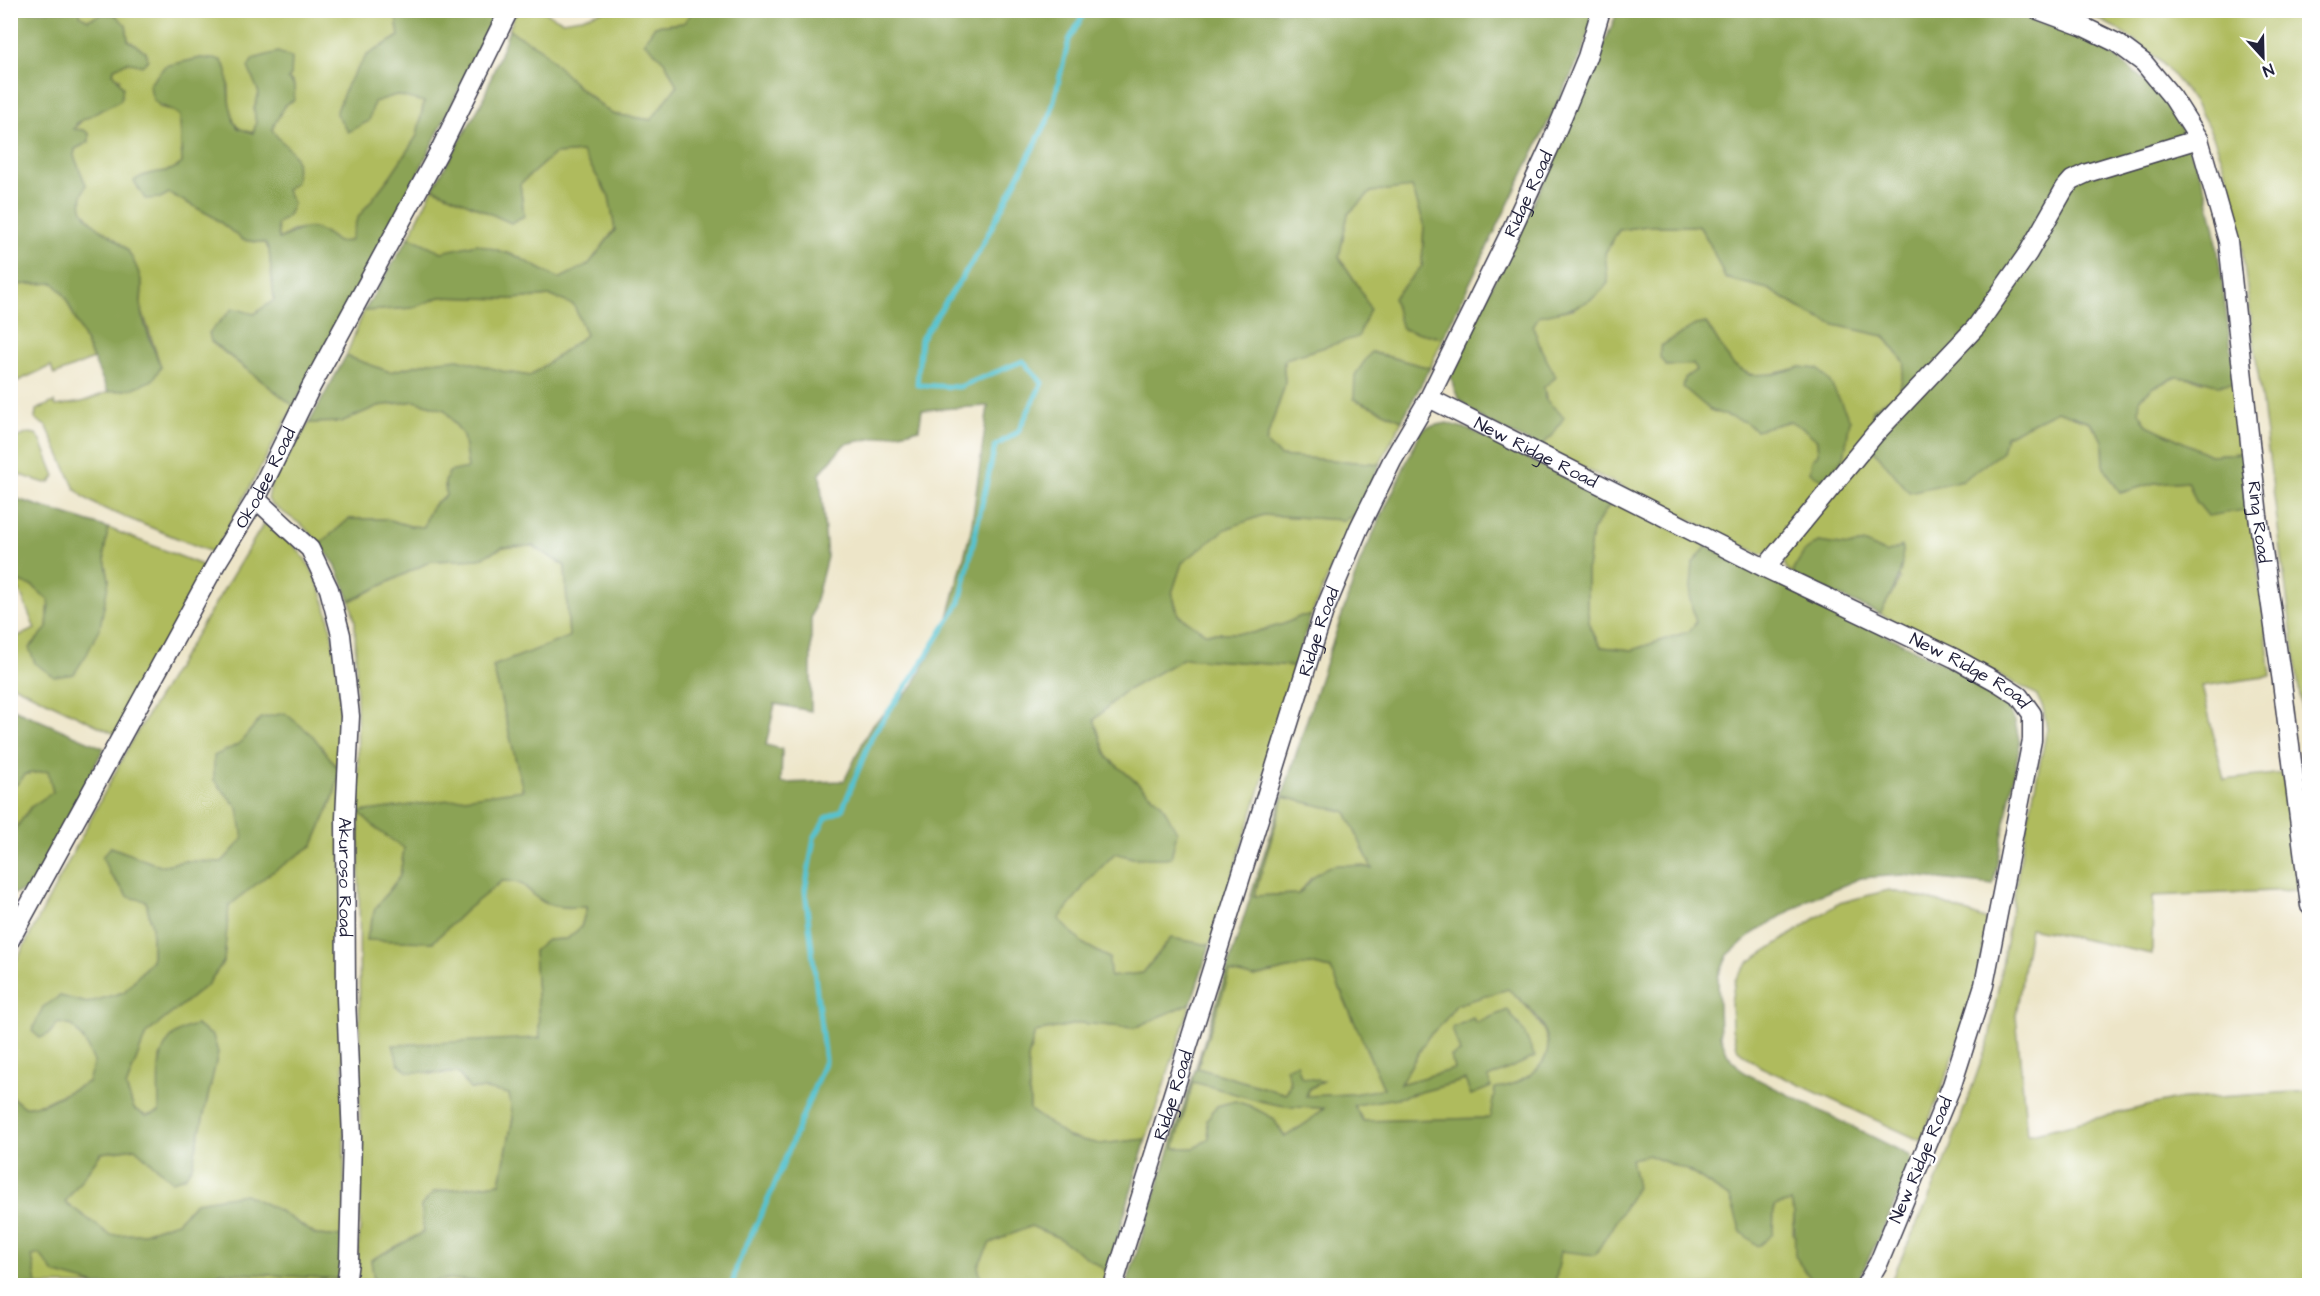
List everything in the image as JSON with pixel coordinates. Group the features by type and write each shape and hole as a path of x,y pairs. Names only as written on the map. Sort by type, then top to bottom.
{"street":[{"name":"Okodee Road","path":"10,939 216,564 256,499 311,387 441,148 509,10"},
{"name":"Ridge Road","path":"1113,1286 1323,614 1359,528 1392,461 1429,398 1511,231 1551,144 1587,57 1601,10"},
{"name":"Ring Road","path":"2038,10 2084,27 2117,44 2144,63 2173,98 2199,139 2228,241 2258,516 2282,682 2310,906"},
{"path":"1765,568 1875,434 1976,327 2028,254 2065,188 2073,180 2087,173 2199,139"},
{"name":"New Ridge Road","path":"1429,398 1765,568 1963,663 2019,696 2032,714 2032,740 1984,985 1952,1085 1879,1262 1865,1286"},
{"name":"Akuroso Road","path":"256,499 309,549 329,589 341,635 350,716 345,818 346,998 352,1137 349,1261 346,1286"}],"green space":[{"path":"10,11 79,11 81,16 88,20 102,14 114,14 126,25 128,40 146,52 148,60 142,66 128,62 114,68 113,73 123,87 121,100 77,123 74,129 84,130 89,134 89,142 75,149 74,156 86,185 82,208 86,217 121,243 133,259 142,286 143,316 161,367 153,380 131,389 108,392 65,296 54,283 11,285"},
{"path":"79,11 395,11 399,36 367,56 373,102 396,95 424,101 417,136 357,219 350,241 337,242 325,232 294,230 279,239 277,224 288,216 286,190 276,137 272,129 295,90 293,82 288,79 255,79 259,93 254,109 256,124 253,133 235,125 230,109 229,86 201,58 165,66 159,107 174,111 180,116 182,163 172,169 140,177 134,181 160,198 169,193 212,216 243,240 265,243 269,250 275,300 211,342 294,406 214,553 100,507 85,498 75,489 47,427 35,419 36,410 54,402 56,406 82,402 108,392 131,389 161,367 141,307 142,284 127,250 94,224 82,210 80,197 86,185 74,156 75,149 82,146 89,134 85,131 73,130 120,79 113,73 114,68 128,62 135,64 146,52 128,40 126,25 102,14 88,20 81,16"},
{"path":"395,11 497,11 412,186 294,406 211,341 209,333 233,308 254,314 274,300 269,250 265,243 243,240 212,216 169,193 160,198 145,199 134,181 140,177 172,169 182,163 180,116 156,103 150,84 165,66 201,58 221,60 227,70 229,101 234,122 238,128 253,133 256,124 254,109 259,93 248,67 253,59 278,52 292,58 291,75 288,79 294,85 294,100 285,105 272,129 293,153 297,166 296,182 286,190 293,203 288,216 277,224 279,239 308,228 321,231 337,242 350,241 357,219 417,136 424,102 396,95 374,102 369,121 348,132 336,114 347,84 367,55 399,36"},
{"path":"516,11 543,11 562,21 582,18 603,11 692,11 684,23 655,26 665,62 677,86 652,120 612,114 509,30"},
{"path":"692,11 1595,11 1583,51 1443,338 1402,329 1393,298 1422,266 1424,224 1412,187 1371,192 1348,214 1339,257 1359,287 1370,309 1358,337 1285,359 1284,387 1266,443 1280,456 1380,464 1359,513 1344,520 1263,515 1226,529 1182,563 1172,593 1178,615 1205,633 1252,633 1284,624 1301,616 1311,616 1295,666 1184,658 1122,693 1094,720 1108,758 1161,803 1177,832 1171,858 1133,858 1115,853 1087,882 1059,919 1082,943 1109,958 1110,977 1143,973 1171,938 1210,945 1191,1003 1134,1028 1081,1023 1035,1032 1028,1058 1030,1110 1068,1137 1100,1144 1146,1139 1108,1272 1057,1237 1031,1226 990,1243 978,1266 982,1285 713,1286 712,1279 643,1279 640,1286 500,1286 496,1283 450,1279 401,1286 374,1280 371,1260 424,1232 421,1206 434,1192 500,1183 513,1118 509,1094 486,1089 470,1089 458,1073 408,1072 398,1063 393,1045 540,1038 534,951 547,940 567,939 581,927 587,907 555,906 537,898 518,883 502,881 466,910 433,942 366,940 375,909 400,876 404,848 379,831 359,812 523,790 493,666 569,637 565,566 533,546 503,547 479,559 431,561 350,601 335,564 320,544 349,519 386,519 410,526 424,527 431,508 446,496 445,482 449,472 468,468 463,435 445,410 415,401 378,406 341,422 309,423 346,356 390,372 430,362 458,359 530,376 586,335 574,305 551,296 511,299 440,297 412,308 364,311 409,237 442,252 477,244 516,256 559,279 589,264 615,230 609,196 582,152 554,154 520,184 524,216 511,223 433,188 482,102 509,30 540,48 580,89 612,114 651,120 677,86 665,62 644,42 655,26 684,23","holes":["988,406 971,530 946,625 911,689 871,726 844,781 781,783 782,749 766,745 775,704 811,711 811,619 827,557 820,473 845,444 919,429 922,410"]},
{"path":"1618,11 2000,11 2075,32 2118,59 2156,90 2181,127 2206,190 2215,230 2236,383 2217,385 2201,379 2176,377 2154,387 2140,398 2139,412 2147,425 2210,455 2243,453 2251,509 2208,516 2196,501 2188,481 2154,483 2120,493 2104,467 2103,440 2090,422 2057,411 2006,436 2002,452 1963,480 1909,492 1874,450 1872,409 1899,394 1905,363 1884,336 1835,325 1810,314 1768,289 1725,278 1699,226 1647,226 1619,230 1605,253 1608,283 1601,291 1577,306 1539,316 1533,326 1541,349 1556,377 1544,387 1545,399 1564,417 1553,435 1540,447 1475,414 1458,397 1450,369 1553,163"},
{"path":"2072,11 2309,11 2309,767 2242,250 2235,207 2224,166 2205,120 2194,102 2166,68 2134,40 2116,29 2095,18"},
{"path":"583,152 609,196 615,229 589,264 559,279 516,256 477,244 442,253 409,237 433,188 511,223 524,216 520,184 554,154"},
{"path":"1412,186 1424,224 1422,266 1402,329 1443,338 1430,368 1371,352 1354,399 1402,420 1380,464 1280,456 1266,443 1284,387 1285,359 1328,346 1359,287 1339,257 1348,214 1371,192"},
{"path":"1647,226 1699,226 1725,278 1768,289 1810,314 1835,325 1884,336 1905,363 1899,394 1874,432 1768,553 1760,554 1540,447 1553,435 1544,387 1556,377 1541,349 1533,326 1539,315 1573,309 1608,283 1605,253 1619,230","holes":["1706,323 1728,360 1739,370 1765,375 1800,367 1841,405 1850,420 1844,457 1818,454 1817,440 1791,421 1756,430 1731,416 1685,378 1696,370 1693,364 1666,366 1684,333 1697,325"]},
{"path":"54,283 65,296 93,359 54,375 51,366 11,384 10,285"},
{"path":"551,296 574,305 586,335 530,376 430,362 390,372 346,356 364,311 412,308 440,297 511,299"},
{"path":"1706,323 1732,364 1750,375 1775,374 1800,367 1818,369 1830,382 1850,420 1844,457 1824,481 1810,472 1812,460 1818,454 1817,440 1804,429 1790,421 1756,430 1745,422 1710,410 1683,387 1685,378 1696,370 1693,364 1666,366 1660,357 1661,346 1695,325"},
{"path":"1371,352 1430,368 1402,420 1354,399 1355,375"},
{"path":"2176,377 2213,383 2236,383 2243,453 2210,455 2147,425 2139,412 2139,399 2154,387"},
{"path":"415,401 445,410 463,435 468,468 445,482 446,496 431,509 424,527 410,526 386,519 349,519 320,544 303,526 271,504 268,499 271,484 309,423 341,422 378,406"},
{"path":"2057,411 2089,422 2103,440 2104,467 2120,493 2154,483 2188,481 2196,501 2251,509 2271,676 2202,686 2224,780 2283,773 2298,890 2153,896 2152,954 2030,928 2016,1015 2027,1135 2172,1100 2309,1091 2309,1285 1889,1285 1944,1165 1989,1040 2022,849 2047,729 2043,708 2036,694 1880,614 1900,579 1886,553 1866,543 1848,546 1818,542 1794,576 1786,568 1784,556 1838,487 1874,450 1909,491 1963,480 2006,436"},
{"path":"1447,423 1473,431 1612,501 1592,531 1587,568 1587,606 1590,628 1601,647 1632,650 1690,631 1696,622 1690,599 1693,563 1707,546 1978,681 1999,693 2015,721 2020,744 1993,885 1903,875 1861,878 1808,900 1752,934 1728,955 1718,977 1720,1035 1728,1055 1743,1072 1911,1156 1912,1168 1856,1285 1827,1285 1811,1279 1795,1256 1794,1213 1791,1202 1774,1206 1773,1234 1758,1246 1741,1232 1730,1198 1689,1171 1648,1155 1631,1159 1637,1187 1595,1255 1561,1251 1555,1285 1126,1286 1319,682 1360,562 1420,433 1427,427","holes":["1284,797 1346,812 1372,868 1347,865 1330,866 1316,875 1299,894 1254,896","1310,964 1331,969 1384,1089 1353,1094 1306,1096 1309,1089 1323,1081 1301,1077 1297,1063 1286,1068 1291,1084 1286,1094 1197,1068 1230,972 1253,977","1508,989 1523,1001 1540,1021 1547,1039 1544,1060 1537,1069 1518,1082 1495,1088 1490,1118 1363,1121 1354,1105 1402,1097 1465,1080 1471,1095 1491,1087 1488,1078 1535,1057 1524,1032 1508,1010 1476,1023 1473,1018 1452,1028 1460,1052 1451,1056 1454,1069 1400,1084 1428,1037 1456,1005","1193,1082 1274,1104 1324,1108 1285,1137 1273,1118 1235,1101 1217,1106 1207,1119 1209,1138 1195,1148 1174,1148"]},
{"path":"29,433 36,434 41,441 55,476 50,482 45,483 11,472 11,440"},
{"path":"11,497 108,528 104,554 109,580 100,627 74,674 54,677 35,663 29,648 47,628 49,601 33,586 11,580"},
{"path":"1612,501 1707,546 1690,599 1696,622 1690,632 1632,650 1601,647 1590,628 1587,606 1587,568 1592,531"},
{"path":"1359,513 1343,541 1311,616 1301,616 1284,624 1252,633 1205,633 1179,615 1172,593 1182,562 1226,528 1263,515 1344,520"},
{"path":"264,523 293,545 315,577 329,619 336,662 340,702 345,1237 316,1235 278,1210 197,1202 177,1222 141,1234 110,1235 65,1202 101,1153 135,1148 172,1180 192,1166 218,1053 213,1036 160,1056 160,1112 146,1116 134,1109 126,1087 146,1034 208,984 224,961 228,906 265,877 313,845 334,796 339,771 261,718 239,744 214,780 238,808 243,839 222,862 186,861 160,866 111,847 146,901 152,927 152,960 124,992 87,1003 60,996 49,1034 58,1023 73,1026 85,1042 95,1062 88,1082 44,1103 24,1107 11,1096 10,973 131,742"},
{"path":"108,528 207,567 117,735 11,684 11,639 35,629 18,587 11,589 11,580 33,586 49,601 47,628 109,580 104,554"},
{"path":"1818,542 1848,546 1866,543 1886,553 1902,546 1900,573 1880,614 1794,576 1793,570 1804,552"},
{"path":"533,546 565,566 569,638 493,666 523,790 379,831 404,847 400,876 375,909 366,939 433,942 466,910 502,881 518,883 543,902 554,906 587,906 581,927 567,939 547,940 534,951 540,1038 428,1074 458,1073 470,1089 486,1089 510,1094 513,1117 500,1183 434,1192 421,1206 424,1232 371,1260 374,1280 401,1285 355,1285 360,1228 359,812 355,621 350,601 431,561 479,559 503,547"},
{"path":"1184,658 1295,666 1261,785 1210,945 1171,938 1143,973 1110,977 1109,958 1082,943 1058,919 1087,882 1115,853 1133,858 1161,803 1108,758 1093,721 1122,693"},
{"path":"11,708 104,748 30,889 11,895 10,836 31,807 53,792 48,771 26,774 16,785 11,782"},
{"path":"285,713 313,736 340,771 334,795 313,845 265,877 229,906 224,961 208,984 146,1034 126,1087 134,1109 146,1116 159,1112 161,1058 171,1038 181,1030 196,1025 213,1036 218,1053 192,1166 185,1177 172,1181 135,1148 101,1153 65,1202 110,1235 141,1234 177,1222 196,1202 245,1194 278,1210 316,1235 345,1237 342,1279 221,1272 201,1285 96,1285 54,1273 40,1254 32,1256 37,1285 11,1285 10,1096 24,1107 44,1104 88,1082 94,1062 85,1042 73,1026 58,1023 49,1034 40,1038 32,1031 43,1007 60,996 87,1003 124,992 152,960 152,927 146,901 129,897 110,874 102,857 111,847 160,866 186,861 222,862 243,839 238,808 214,780 214,756 239,744 261,718"},
{"path":"48,771 53,792 31,807 11,836 10,782 16,785 26,774"},
{"path":"1284,797 1346,812 1372,868 1358,865 1311,878 1299,894 1254,896"},
{"path":"1889,890 1939,902 1987,920 1978,978 1950,1067 1921,1141 1759,1066 1738,1050 1732,1029 1731,1002 1735,980 1749,962 1839,903"},
{"path":"1310,964 1331,969 1384,1089 1353,1094 1306,1096 1309,1089 1321,1082 1301,1077 1297,1064 1286,1094 1197,1068 1230,972 1254,977"},
{"path":"1508,989 1528,1008 1544,1030 1547,1054 1542,1065 1531,1076 1507,1090 1491,1118 1363,1121 1354,1105 1402,1097 1466,1080 1471,1095 1487,1078 1508,1011 1475,1023 1473,1019 1455,1069 1400,1084 1428,1037 1456,1005"},
{"path":"1191,1003 1146,1139 1100,1144 1068,1137 1030,1110 1028,1058 1035,1032 1081,1023 1134,1028"},
{"path":"1193,1082 1274,1104 1324,1108 1285,1137 1273,1118 1235,1101 1217,1106 1207,1119 1209,1138 1195,1148 1174,1149"},
{"path":"1648,1155 1689,1171 1731,1198 1741,1232 1773,1234 1774,1205 1791,1202 1794,1213 1793,1233 1811,1279 1827,1285 1555,1286 1561,1250 1631,1159"},
{"path":"1031,1226 1057,1237 1108,1272 1103,1285 982,1285 978,1266 990,1243"},
{"path":"40,1254 79,1279 96,1285 37,1285 32,1256"},
{"path":"221,1272 342,1279 341,1286 201,1286"},
{"path":"450,1279 496,1283 500,1285 407,1286"}],"waterway":[{"path":"732,1286 737,1265 772,1191 825,1061 805,890 814,838 826,818 842,810 873,734 960,602 995,446 1018,432 1042,383 1023,361 959,387 917,385 921,339 977,255 1050,116 1069,40 1086,10"}]}
